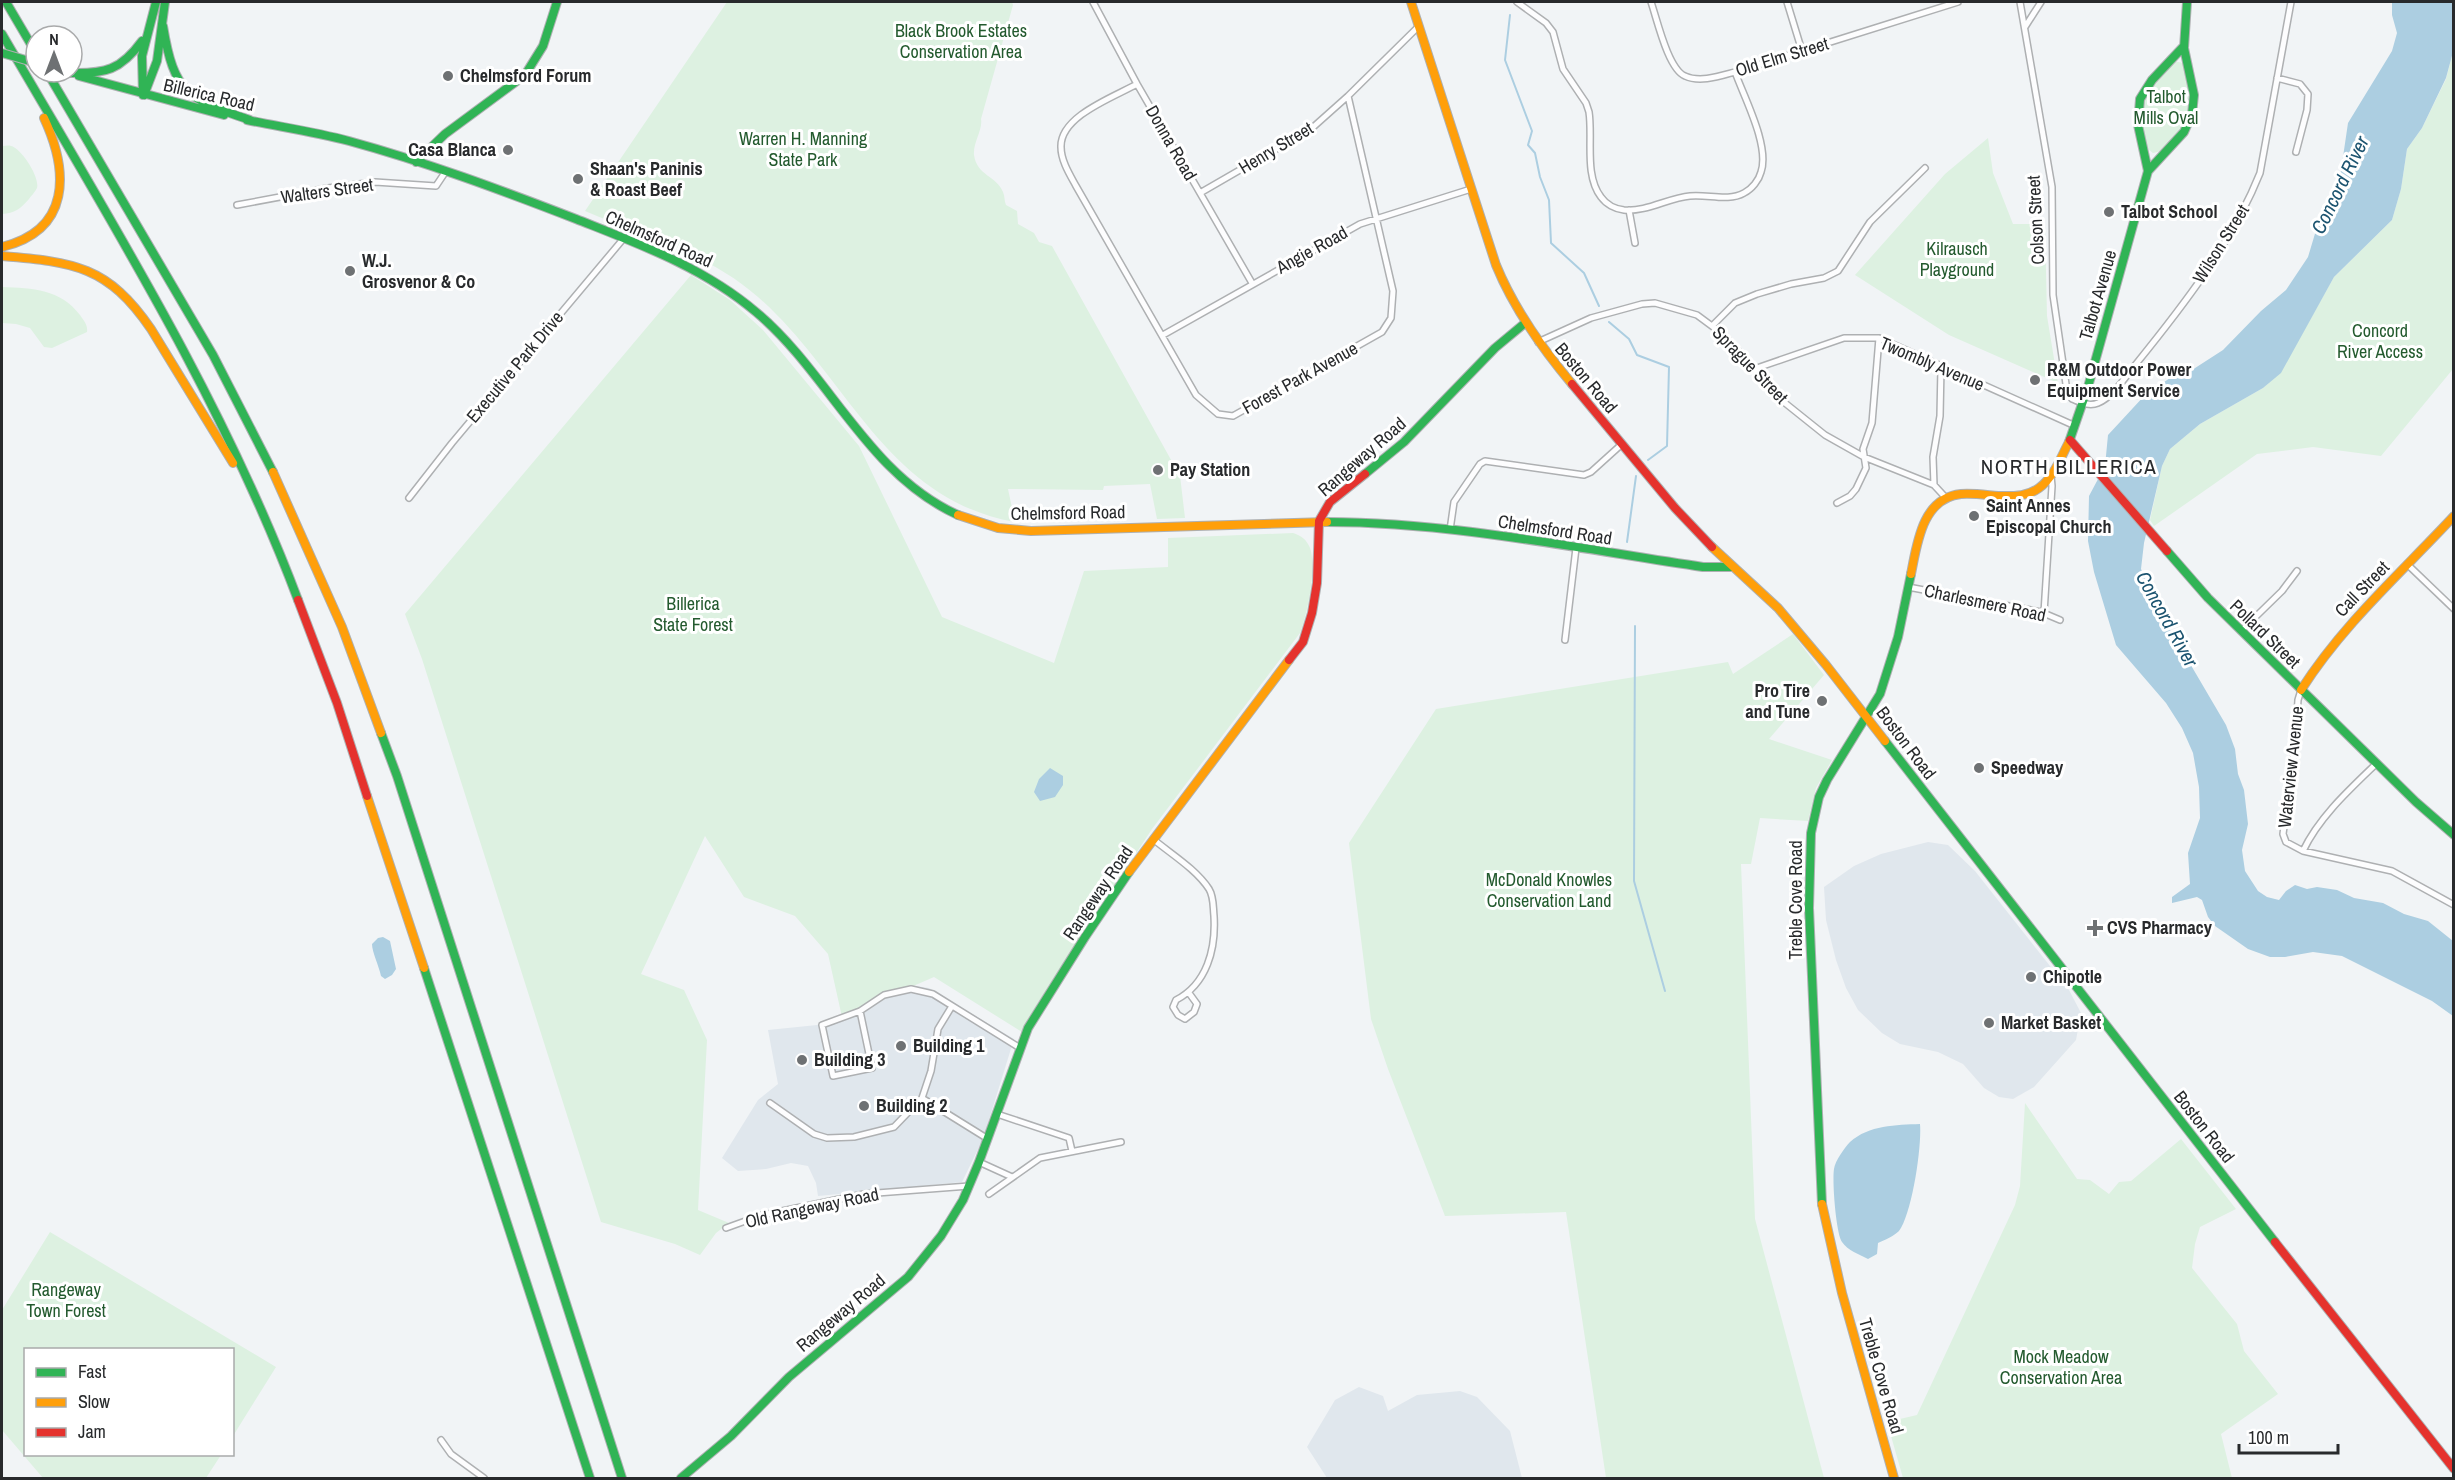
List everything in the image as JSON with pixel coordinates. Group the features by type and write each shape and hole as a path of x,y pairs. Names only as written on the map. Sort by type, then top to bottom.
{"main road":[{"path":"8,2 24,32"},
{"path":"144,95 141,62 156,2"},
{"path":"144,95 158,62 165,2"},
{"path":"416,162 445,134 525,75 543,46 557,2"},
{"name":"Boston Road","path":"1411,2 1496,265 1507,292 1538,342 1675,508 1732,567 1778,608 1867,717 2042,946 2454,1469"},
{"name":"Talbot Avenue","path":"2148,171 2177,140 2192,117 2195,96 2184,45 2187,28 2187,2"},
{"path":"163,26 168,63 180,87 199,101 250,120"},
{"path":"2,34 24,72"},
{"path":"84,73 98,73 118,67 131,57 146,36"},
{"name":"Talbot Avenue","path":"2073,425 2082,403 2148,171 2138,126 2140,101 2152,78 2184,45"},
{"path":"2,52 24,59"},
{"name":"Billerica Road","path":"84,78 144,95 348,141"},
{"path":"2,246 25,241 42,229 55,209 59,196 61,175 56,145 29,84"},
{"path":"31,84 172,327 217,414 283,559 331,684 590,1479"},
{"path":"54,84 213,355 242,409 291,508 342,627 397,776 441,921 622,1479"},
{"name":"Chelmsford Road","path":"348,141 500,189 686,264 720,283 744,300 780,335 889,467 912,489 959,516 998,528 1031,531 1319,521 1450,530 1703,567 1732,567"},
{"path":"2,256 61,262 83,269 106,280 133,302 189,386 258,503"},
{"name":"Rangeway Road","path":"681,1479 730,1436 789,1377 908,1276 952,1221 979,1162 1029,1028 1085,937 1153,839 1303,642 1312,622 1315,603 1319,521 1330,501 1404,442 1495,348 1525,323"},
{"path":"1946,498 1967,493 2021,496 2039,488 2051,476 2070,440 2073,425"},
{"name":"Pollard Street","path":"2070,440 2196,585 2301,690 2454,835"},
{"name":"Treble Cove Road","path":"1894,1479 1842,1293 1822,1209 1809,908 1810,848 1819,797 1834,767 1880,694 1889,669 1919,532 1928,515 1946,498"},
{"name":"Call Street","path":"2301,690 2335,640 2454,516"}],"street":[{"name":"Donna Road","path":"1093,2 1137,84 1252,284"},
{"path":"1517,2 1546,23 1553,32 1563,69 1586,103 1596,188 1608,204 1615,208 1629,210 1690,196 1728,197 1743,194 1752,188 1761,171 1763,159 1761,144 1735,72"},
{"name":"Old Elm Street","path":"1651,2 1672,65 1683,76 1706,78 1735,72 1802,51 1940,4 1958,2"},
{"path":"1787,2 1802,51"},
{"name":"Colson Street","path":"2020,2 2052,187 2055,318 2067,391 2072,399 2082,403"},
{"path":"2025,27 2041,2"},
{"name":"Wilson Street","path":"2082,403 2097,404 2119,385 2176,314 2244,207 2260,173 2290,2"},
{"path":"1348,96 1419,26"},
{"path":"2277,78 2300,84 2308,94 2307,110 2296,152"},
{"name":"Forest Park Avenue","path":"1137,84 1074,120 1065,130 1061,146 1068,171 1196,395 1205,405 1225,416 1245,411 1382,332 1388,325 1393,310 1393,291 1348,96"},
{"name":"Henry Street","path":"1200,194 1311,129 1348,96"},
{"path":"1713,325 1726,311 1746,299 1791,284 1824,278 1839,271 1870,222 1925,168"},
{"name":"Walters Street","path":"237,205 328,188 375,182 436,186 446,171"},
{"name":"Angie Road","path":"1163,335 1338,235 1377,218 1471,189"},
{"path":"1629,210 1635,243"},
{"name":"Executive Park Drive","path":"409,498 452,443 624,238"},
{"name":"Sprague Street","path":"1538,342 1591,318 1642,304 1654,303 1697,315 1713,325 1785,403 1825,435 1864,457 1934,484 1946,498"},
{"name":"Twombly Avenue","path":"1754,369 1844,338 1879,338 2073,425"},
{"path":"1837,503 1850,496 1856,489 1866,468 1863,449 1872,423 1879,338"},
{"path":"1934,484 1933,457 1940,416 1941,367"},
{"path":"1450,530 1454,502 1480,464 1485,461 1584,475 1591,472 1622,444"},
{"path":"2044,613 2051,476"},
{"path":"1565,640 1576,548"},
{"path":"2407,564 2454,609"},
{"path":"2241,631 2286,586 2297,571"},
{"name":"Charlesmere Road","path":"1908,587 2044,613 2060,620"},
{"name":"Waterview Avenue","path":"2301,690 2283,834 2289,845 2303,851 2383,867 2454,905"},
{"path":"2303,851 2314,831 2377,763"},
{"path":"1153,839 1196,875 1213,896 1215,935 1209,963 1189,993 1176,1000 1173,1007 1178,1015 1185,1019 1194,1012 1197,1004 1189,993"},
{"path":"860,1011 872,1068 833,1076 822,1025 860,1011 884,995 911,989 933,994 1020,1048"},
{"path":"770,1103 814,1134 826,1138 854,1137 894,1127 922,1098 932,1065 938,1029 952,1006"},
{"path":"922,1098 988,1139"},
{"path":"997,1114 1069,1138 1072,1151"},
{"path":"989,1194 1040,1158 1121,1142"},
{"path":"979,1162 1012,1177"},
{"name":"Old Rangeway Road","path":"726,1228 762,1215 864,1194 969,1186"},
{"path":"441,1440 451,1454 484,1479"}],"shaded area":[{"path":"1928,842 1948,845 1975,871 2069,990 2081,1013 2076,1040 2034,1087 2013,1099 1999,1097 1984,1088 1963,1064 1938,1052 1900,1044 1882,1033 1858,1010 1846,988 1836,960 1826,920 1824,887 1854,866 1881,854"},
{"path":"909,985 929,988 1014,1039 983,1139 962,1182 818,1196 816,1183 808,1166 791,1163 766,1169 738,1171 722,1158 758,1100 778,1084 768,1030 817,1025"},
{"path":"1359,1387 1383,1396 1388,1411 1417,1395 1460,1391 1477,1397 1510,1431 1522,1478 1327,1478 1307,1447 1335,1400"}],"green space":[{"name":"Warren H. Manning State Park","path":"727,2 1012,2 975,145 976,162 983,172 1000,187 1006,205 1017,211 1018,224 1034,233 1039,242 1052,246 1175,467 1179,467 1185,518 1157,519 1150,484 1104,486 1103,490 1008,489 1015,522 970,509 933,488 900,462 871,430 790,328 739,282 697,257 585,211"},
{"name":"Concord River Access","path":"2453,52 2453,369 2381,456 2313,447 2257,454 2154,526 2150,520 2162,466 2170,449 2200,424 2263,388 2280,373 2334,277 2392,220 2401,189 2407,149 2422,128 2446,79"},
{"name":"Talbot Mills Oval","path":"2174,61 2183,63 2194,87 2188,124 2162,151 2153,153 2141,133 2139,106 2147,88"},
{"name":"Kilrausch Playground","path":"1988,138 1993,173 2013,224 2045,224 2047,316 2058,383 1949,335 1855,275 1945,174"},
{"path":"2,146 11,146 20,152 33,170 37,188 23,205 14,211 2,214"},
{"name":"Billerica State Forest","path":"691,275 730,300 763,330 859,446 942,617 1054,663 1084,571 1168,567 1168,538 1293,533 1307,542 1312,562 1309,602 1300,633 1152,829 1038,1003 1022,1032 934,977 842,1017 828,954 795,916 744,897 705,836 641,974 684,990 707,1040 698,1210 729,1223 716,1233 700,1255 675,1244 601,1222 422,659 405,614"},
{"path":"2,287 35,289 55,295 72,306 80,315 87,332 52,348 44,347 30,328 2,323"},
{"name":"McDonald Knowles Conservation Land","path":"1793,634 1824,675 1769,739 1832,760 1816,788 1808,821 1760,818 1751,864 1741,864 1755,1219 1824,1478 1606,1478 1566,1212 1445,1216 1371,1019 1349,843 1436,709 1728,662 1733,674"},
{"name":"Mock Meadow Conservation Area","path":"2025,1103 2077,1179 2090,1180 2109,1194 2119,1182 2131,1181 2181,1139 2236,1209 2200,1227 2192,1268 2237,1324 2244,1351 2278,1394 2221,1434 2232,1478 1903,1478 1887,1422 1917,1415 2015,1205 2020,1186"},
{"name":"Rangeway Town Forest","path":"50,1232 276,1367 234,1434 234,1348 24,1348 24,1456 2,1430 2,1310"},
{"name":"Rangeway Town Forest","path":"24,1456 220,1456 206,1478 43,1478"}],"water":[{"name":"Concord River","path":"2392,2 2453,2 2453,52 2446,78 2422,128 2407,149 2401,189 2392,220 2334,277 2281,373 2263,388 2200,424 2170,449 2162,466 2144,543 2141,569 2165,621 2226,725 2235,749 2238,774 2244,790 2248,824 2242,850 2245,871 2258,891 2267,897 2279,900 2295,885 2307,889 2317,887 2337,890 2354,898 2383,903 2404,914 2428,921 2453,941 2453,1016 2432,1001 2342,956 2313,952 2270,957 2248,949 2215,926 2208,917 2202,900 2197,897 2172,903 2172,897 2190,884 2188,853 2200,818 2199,787 2193,753 2182,728 2166,703 2116,645 2094,572 2088,541 2089,496 2105,466 2108,435 2145,395 2170,378 2192,370 2223,350 2261,311 2286,290 2308,257 2317,227 2339,184 2348,123 2392,51 2397,33 2392,15"},
{"path":"1050,768 1063,776 1063,785 1055,797 1040,801 1034,792 1039,779"},
{"path":"383,937 390,941 396,969 385,979 381,976 372,944 378,938"},
{"path":"1920,1124 1915,1179 1904,1222 1897,1233 1878,1243 1877,1254 1868,1259 1847,1248 1840,1237 1834,1195 1835,1166 1848,1144 1857,1136 1883,1127"}],"waterway":[{"path":"1510,15 1505,60 1532,131 1528,145 1535,153 1540,177 1549,200 1551,243 1584,273 1599,306"},
{"path":"1609,322 1629,339 1637,355 1669,367 1667,446 1648,460"},
{"path":"1627,542 1636,476"},
{"path":"1635,626 1634,881 1665,991"}],"traffic: fast":[{"path":"6,2 24,33"},
{"path":"143,95 142,56 156,2"},
{"path":"144,95 157,61 165,2"},
{"path":"416,162 445,134 525,75 543,46 557,2"},
{"path":"2148,171 2184,132 2192,114 2194,95 2184,48 2187,2"},
{"path":"163,26 173,66 187,91 212,106 250,120"},
{"path":"2,34 123,241 200,382 268,526 298,600"},
{"path":"84,72 103,71 119,64 142,41"},
{"path":"2069,442 2088,387 2148,171 2138,125 2140,99 2152,80 2184,46"},
{"path":"2,53 24,59"},
{"path":"84,77 224,115"},
{"path":"54,84 213,355 273,472"},
{"path":"247,120 349,141 435,167 600,228 692,269 736,296 756,312 806,364 873,449 898,475 926,497 958,515"},
{"path":"1365,474 1404,442 1495,348 1525,323"},
{"path":"1327,522 1373,523 1468,531 1703,567 1732,567"},
{"path":"2167,551 2208,598 2416,802 2454,835"},
{"path":"1822,1204 1809,908 1811,833 1819,797 1827,780 1880,694 1898,637 1911,574"},
{"path":"381,733 397,776 622,1478"},
{"path":"1885,741 2275,1242"},
{"path":"681,1478 731,1436 789,1377 908,1277 941,1236 963,1200 979,1162 1028,1028 1129,872"},
{"path":"424,968 590,1478"}],"traffic: slow":[{"path":"1411,2 1496,265 1529,327 1572,384"},
{"path":"2,247 25,239 41,227 52,213 58,196 60,178 58,159 44,118"},
{"path":"2,256 69,265 87,271 120,292 151,329 233,463"},
{"path":"1911,574 1924,524 1938,504 1948,497 1961,494 2014,496 2034,491 2053,473 2069,442"},
{"path":"273,472 342,627 381,733"},
{"path":"958,515 998,528 1031,531 1327,522"},
{"path":"2301,690 2317,666 2354,621 2454,516"},
{"path":"1712,547 1778,608 1885,741"},
{"path":"1129,872 1289,660"},
{"path":"367,796 424,968"},
{"path":"1822,1204 1842,1293 1894,1478"}],"traffic: jam":[{"path":"1572,384 1675,508 1712,547"},
{"path":"2070,440 2167,551"},
{"path":"1289,660 1303,642 1312,613 1317,583 1319,521 1330,502 1365,474"},
{"path":"298,600 337,703 367,796"},
{"path":"2275,1242 2454,1469"}],"place":[{"name":"Chelmsford Forum","path":"448,76"},
{"name":"Casa Blanca","path":"508,150"},
{"name":"Shaan's Paninis & Roast Beef","path":"578,179"},
{"name":"Talbot School","path":"2109,212"},
{"name":"W.J. Grosvenor & Co","path":"350,271"},
{"name":"R&M Outdoor Power Equipment Service","path":"2035,380"},
{"name":"Pay Station","path":"1158,470"},
{"name":"Saint Annes Episcopal Church","path":"1974,516"},
{"name":"Pro Tire and Tune","path":"1822,701"},
{"name":"Speedway","path":"1979,768"},
{"name":"CVS Pharmacy","path":"2095,928"},
{"name":"Chipotle","path":"2031,977"},
{"name":"Market Basket","path":"1989,1023"},
{"name":"Building 1","path":"901,1046"},
{"name":"Building 3","path":"802,1060"},
{"name":"Building 2","path":"864,1106"}],"district":[{"name":"NORTH BILLERICA","path":"2069,467"}],"park label":[{"name":"Black Brook Estates Conservation Area","path":"961,42"}]}
